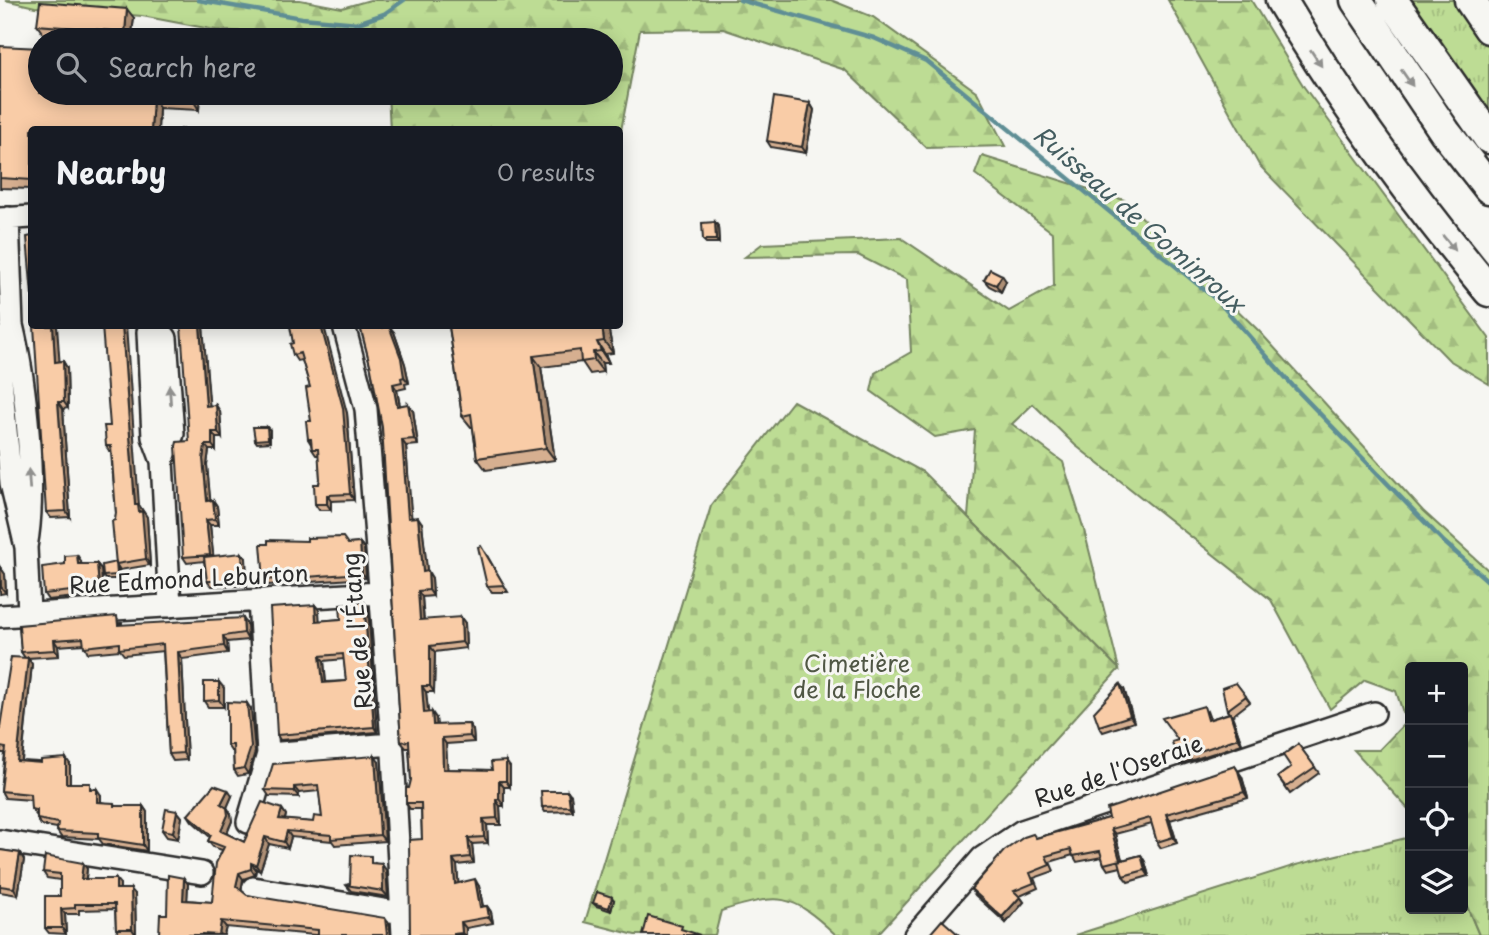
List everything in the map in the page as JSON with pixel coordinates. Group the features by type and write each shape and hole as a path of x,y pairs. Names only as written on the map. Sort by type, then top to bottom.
{"highway":[{"path":"1281,0 1312,52 1383,155 1433,224 1489,291"},
{"path":"1356,0 1445,132 1489,188"},
{"path":"1392,0 1489,138"},
{"path":"1470,0 1489,28"}],"street":[{"path":"28,217 4,218 12,325 20,357 30,494 26,547 29,613"},
{"path":"150,329 153,437 162,461 170,606"},
{"path":"159,329 166,338 173,434 162,461"},
{"name":"Rue de l'Étang","path":"345,329 366,409 392,744 403,935"},
{"name":"Rue Edmond Leburton","path":"1,622 29,613 379,593"},
{"path":"248,822 268,754 259,600"},
{"name":"Rue de l'Oseraie","path":"915,935 982,858 1023,831 1374,713"},
{"path":"268,754 392,744"},
{"path":"0,841 202,873"},
{"path":"253,888 402,914"}],"green space":[{"path":"5,0 300,0 342,8 370,0 831,0 873,17 977,92 1005,146 927,148 845,70 723,29 640,30 622,126 390,126 389,105 623,105 623,28 205,28 142,16 35,7"},
{"path":"1168,0 1251,0 1304,87 1489,338 1489,384 1449,360 1259,165"},
{"path":"1411,0 1460,0 1489,35 1489,116 1473,98"},
{"path":"982,156 1124,200 1259,331 1423,511 1489,571 1489,935 1479,935 1468,909 1468,662 1405,662 1405,719 1396,691 1365,680 1330,709 1271,600 1075,445 1033,404 1012,424 1063,462 1084,530 1119,669 968,517 975,430 935,437 871,391 875,373 911,352 907,280 858,255 745,257 762,244 901,238 1009,311 1054,286 1053,233 975,174"},
{"name":"Cimetière de la Floche","path":"793,401 923,472 1119,669 877,935 836,935 795,904 771,899 721,911 715,935 635,935 585,922 711,506"},
{"path":"1405,723 1405,806 1354,750 1379,750"},
{"path":"1405,838 1405,914 1468,914 1468,909 1479,935 1075,935 1296,865"}],"building":[{"path":"40,2 127,9 125,28 37,25"},
{"path":"0,46 28,47 28,105 153,105 151,126 28,126 28,180 0,178"},
{"path":"774,97 810,103 802,147 767,141"},
{"path":"715,222 716,240 703,240 702,223"},
{"path":"990,269 1002,275 996,285 984,280"},
{"path":"34,329 53,329 55,362 63,361 64,402 58,402 66,511 46,512"},
{"path":"102,329 122,329 135,505 138,505 139,512 142,511 146,559 116,564 112,521 115,520 116,513 111,446 106,446 104,426 110,426"},
{"path":"181,329 200,329 206,406 216,405 218,432 212,432 212,445 205,445 203,459 207,501 213,500 215,519 206,520 210,555 183,557 176,446 177,442 189,441"},
{"path":"291,329 322,329 343,408 350,494 327,495 327,504 315,504 314,484 319,484 320,479 318,449 312,449 306,421 311,421 306,388 310,387 300,353 293,355 290,344 293,343"},
{"path":"361,329 390,329 401,358 404,377 401,378 402,382 393,384 397,406 408,404 414,439 402,440 408,518 418,517 423,572 428,571 429,590 418,591 420,620 461,617 462,642 430,646 430,686 422,686 424,713 432,712 433,725 469,724 470,736 442,738 443,769 492,770 491,762 506,761 506,781 499,781 499,799 496,800 497,818 483,819 484,837 468,838 470,857 453,859 455,884 475,879 480,907 487,906 489,917 461,922 462,933 454,935 410,935 409,840 422,839 421,803 406,803 406,788 409,788 411,780 409,741 401,742 382,427"},
{"path":"449,329 602,329 604,341 597,342 601,351 593,352 594,360 581,362 580,350 533,356 546,448 477,458 471,414 462,416"},
{"path":"253,427 267,427 268,439 255,440"},
{"path":"343,537 348,544 360,543 362,573 264,580 261,544 268,544 268,540 307,541 307,538"},
{"path":"481,546 504,585 487,586 478,547"},
{"path":"242,553 243,581 207,581 204,557"},
{"path":"77,555 78,564 97,564 99,588 44,594 42,567 65,564 65,556"},
{"path":"116,562 117,575 103,576 102,565"},
{"path":"364,602 374,727 277,735 270,608 315,605 316,621 341,619 340,604","holes":["343,654 346,681 323,683 320,656"]},
{"path":"117,616 118,625 243,618 244,633 223,636 224,646 178,652 183,753 169,754 163,644 119,649 119,643 84,647 83,638 54,640 55,650 21,652 19,625"},
{"path":"11,657 28,658 17,761 41,763 41,760 66,758 66,783 90,783 90,789 97,789 97,802 114,803 114,806 143,806 143,845 98,838 98,833 57,831 58,823 37,819 37,810 31,809 30,794 1,791 6,748 0,747 0,727"},
{"path":"204,682 219,682 219,700 204,701"},
{"path":"1236,683 1246,696 1227,710 1222,688"},
{"path":"1120,684 1130,716 1099,726 1094,712"},
{"path":"227,702 247,703 251,747 244,768 234,770 233,745 227,745"},
{"path":"1204,706 1208,720 1230,713 1238,738 1177,759 1172,742 1178,740 1162,718"},
{"path":"1298,744 1315,767 1286,787 1278,777 1291,767 1283,755"},
{"path":"375,756 380,835 331,839 331,835 287,831 284,842 265,837 256,865 251,863 251,869 239,873 236,886 247,895 385,918 387,935 318,935 318,930 221,921 219,935 159,935 160,914 167,914 168,875 184,878 183,900 212,902 216,863 224,847 208,841 211,835 188,815 214,785 228,790 221,804 227,808 228,815 221,831 244,842 262,802 282,809 279,819 313,822 314,816 322,817 318,785 294,787 294,791 265,790 273,764"},
{"path":"1235,766 1244,792 1166,814 1173,837 1157,842 1150,818 1111,829 1120,860 1104,864 1100,851 1073,856 1071,849 1046,856 1050,865 1030,873 1034,883 1014,891 1020,897 1002,917 971,889 1004,851 1024,837 1033,834 1036,838 1109,818 1107,809"},
{"path":"541,791 568,791 570,806 542,807"},
{"path":"166,809 177,811 173,832 162,830"},
{"path":"0,850 20,853 14,888 0,886"},
{"path":"351,855 371,856 371,863 382,864 383,891 346,885 350,884"},
{"path":"1141,855 1145,870 1123,876 1119,861"},
{"path":"45,856 83,863 81,879 116,879 116,889 131,889 132,929 116,929 115,904 75,904 75,908 61,909 62,928 45,928 45,896 60,896 60,874 43,872"},
{"path":"597,892 612,897 609,908 593,903"},
{"path":"648,916 682,926 681,929 700,935 643,935"},
{"path":"942,920 959,935 929,935"}],"waterway":[{"name":"Ruisseau de Gominroux","path":"198,0 302,18 358,23 384,14 404,0"},
{"name":"Ruisseau de Gominroux","path":"740,0 874,38 926,61 1218,301 1293,386 1444,542 1489,582"}]}
